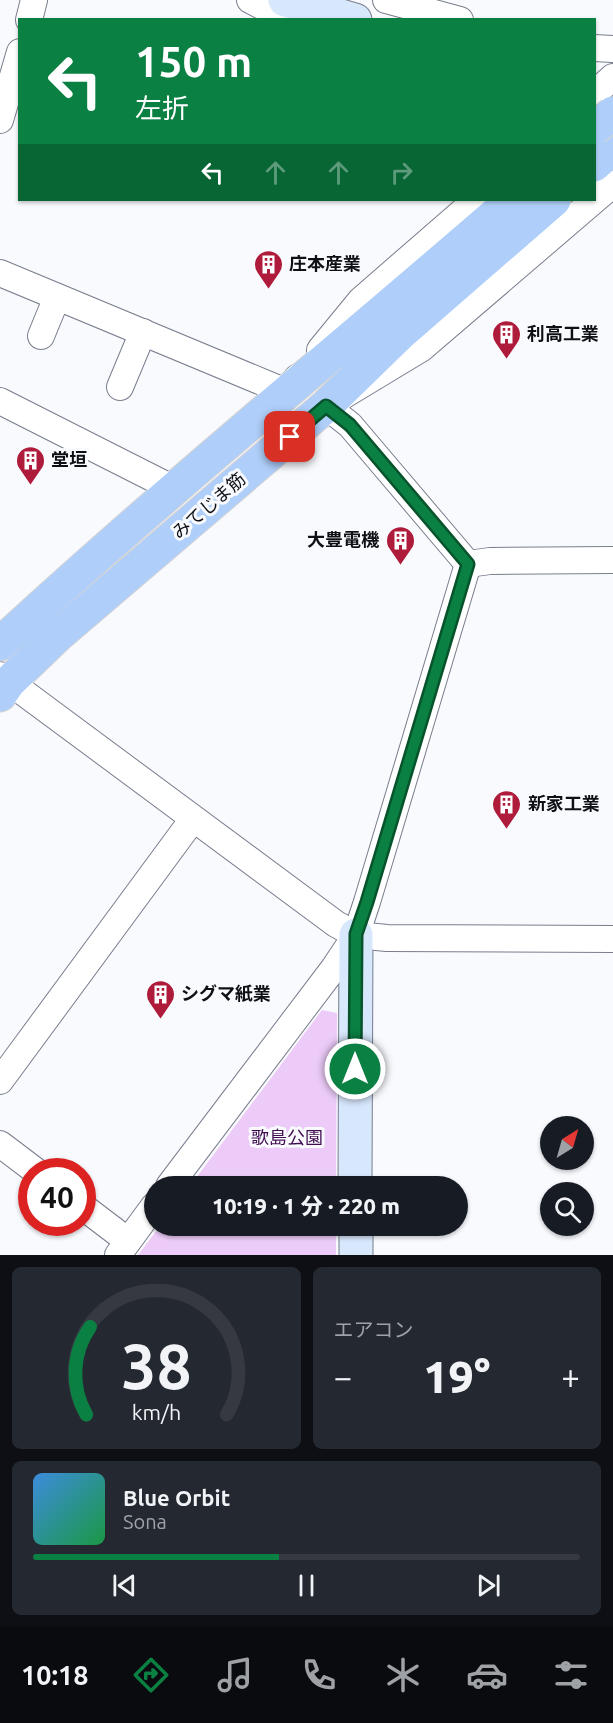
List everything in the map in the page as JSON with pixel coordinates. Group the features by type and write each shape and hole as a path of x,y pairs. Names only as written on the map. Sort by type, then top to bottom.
{"main road":[{"path":"603,148 613,114"},
{"name":"みてじま筋","path":"0,644 174,489 511,201"},
{"name":"みてじま筋","path":"3,684 326,406 401,333 553,201"}],"street":[{"path":"30,18 34,0"},
{"path":"250,0 285,18"},
{"path":"285,0 348,18"},
{"path":"386,0 453,18"},
{"path":"596,48 613,49"},
{"path":"0,120 18,59"},
{"path":"596,92 613,77"},
{"path":"596,104 613,114"},
{"path":"468,564 350,425 326,406 422,348 608,198"},
{"path":"0,273 286,392 361,300 475,201"},
{"path":"41,336 57,297"},
{"path":"120,387 143,332"},
{"path":"0,401 174,489"},
{"path":"468,564 490,561 613,560"},
{"path":"177,1176 334,968 356,934 371,891 468,564"},
{"path":"3,684 336,924 356,934 387,938 613,939"},
{"path":"0,1082 193,819"},
{"path":"355,1176 356,934"},
{"path":"0,1144 18,1158"},
{"path":"96,1220 123,1248 144,1220"},
{"path":"356,1236 356,1255"}],"green space":[{"name":"歌島公園","path":"322,1010 337,1013 336,1176 198,1176"},
{"path":"152,1236 336,1236 336,1255 138,1255"}],"place":[{"name":"庄本産業","path":"268,290"},
{"name":"利高工業","path":"506,360"},
{"name":"堂垣","path":"30,486"},
{"name":"大豊電機","path":"400,566"},
{"name":"新家工業","path":"507,830"},
{"name":"シグマ紙業","path":"160,1020"}],"route":[{"path":"290,437 326,406 350,425 468,564 356,934 355,1069"}]}
